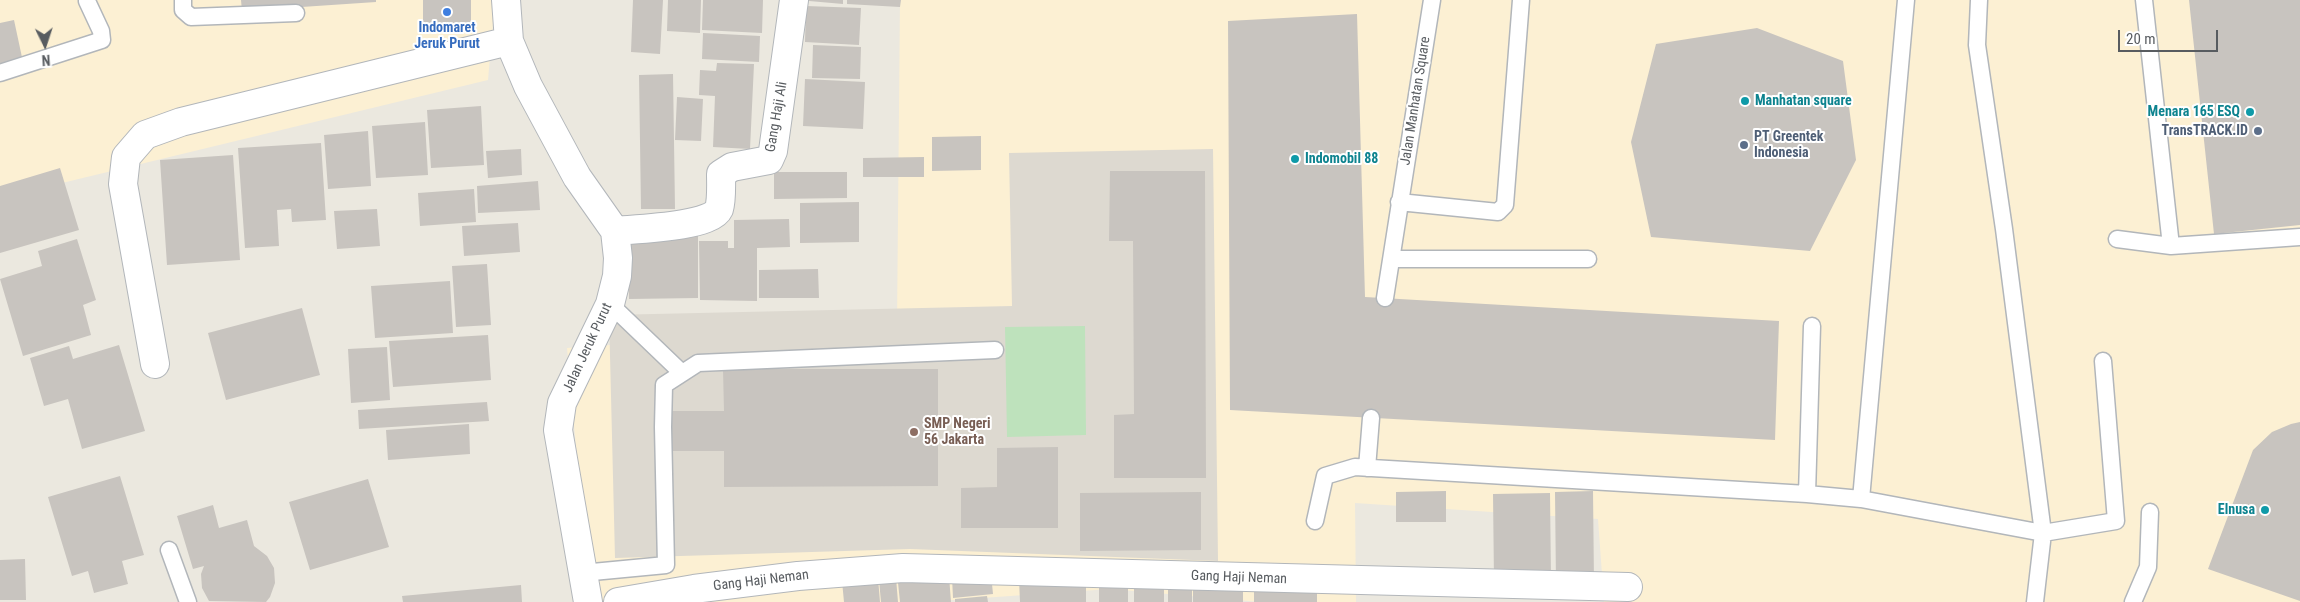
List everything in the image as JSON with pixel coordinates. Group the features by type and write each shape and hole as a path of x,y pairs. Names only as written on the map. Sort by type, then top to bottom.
{"street":[{"name":"Jalan Jeruk Purut","path":"506,0 509,41 528,86 577,177 615,231 618,258 617,276 610,304 562,403 558,430 588,602"},
{"name":"Gang Haji Ali","path":"615,231 699,221 714,215 719,208 722,174 732,167 769,160 773,151 794,0"},
{"path":"155,364 123,184 126,157 145,135 181,122 509,41"},
{"name":"Gang Haji Neman","path":"618,602 694,589 798,576 903,568 1628,587"}],"lane":[{"path":"183,0 183,10 191,17 296,13"},
{"name":"Jalan Manhatan Square","path":"1385,298 1393,259 1399,202 1432,0"},
{"path":"1399,202 1498,212 1505,205 1521,0"},
{"path":"1861,499 1906,0"},
{"path":"1980,0 1977,45 2004,229 2043,533 2035,602"},
{"path":"2144,0 2171,246"},
{"path":"0,73 102,40 101,31 87,1"},
{"path":"2117,239 2171,246 2300,237"},
{"path":"1393,259 1588,259"},
{"path":"610,304 682,373"},
{"path":"1807,494 1812,326"},
{"path":"582,573 666,565 664,385 698,363 994,350"},
{"path":"1315,521 1325,476 1355,467 1807,494 1861,499 2043,533 2116,522 2103,362"},
{"path":"1367,468 1371,418"},
{"path":"2133,602 2148,567 2150,512"},
{"path":"169,550 188,602"}],"shaded area":[{"path":"0,0 495,0 488,80 0,198"},
{"path":"900,0 2300,0 2300,602 1604,602 1598,519 1355,503 1356,602 1260,602 1110,589 925,602 590,602 567,348 897,325"},
{"name":"SMP Negeri 56 Jakarta","path":"1213,149 1218,561 910,549 615,558 609,315 1012,306 1009,153"}],"green space":[{"path":"1085,326 1086,435 1007,437 1005,327"}],"building":[{"path":"241,0 376,0 376,2 242,11"},
{"name":"Indomaret Jeruk Purut","path":"423,0 471,0 471,25 423,25"},
{"path":"633,0 663,0 660,54 631,52"},
{"path":"668,0 701,0 700,33 667,31"},
{"path":"703,0 763,0 762,33 702,30"},
{"path":"798,0 843,0 843,4"},
{"path":"847,0 901,0 900,7 847,4"},
{"name":"Menara 165 ESQ","path":"2189,0 2300,0 2300,225 2214,234"},
{"path":"806,6 861,8 859,45 805,42"},
{"name":"Indomobil 88","path":"1357,14 1365,297 1779,321 1775,440 1230,410 1228,21"},
{"path":"14,20 23,62 0,66 0,23"},
{"name":"Manhatan square","path":"1757,28 1843,61 1856,160 1810,251 1651,237 1631,142 1656,44"},
{"path":"703,33 760,36 759,62 702,59"},
{"path":"813,45 861,47 860,79 812,78"},
{"path":"717,63 754,64 750,149 713,147 715,96 699,95 700,70 716,71"},
{"path":"673,74 675,209 641,209 639,75"},
{"path":"805,79 865,82 863,129 803,126"},
{"path":"677,97 703,99 701,141 675,140"},
{"path":"481,106 484,165 431,168 427,110"},
{"path":"425,122 428,175 376,178 372,126"},
{"path":"368,131 371,186 328,189 324,135"},
{"path":"981,136 981,170 932,171 932,137"},
{"path":"321,143 326,220 292,222 291,209 277,210 279,246 245,248 238,148"},
{"path":"521,149 522,175 488,178 486,151"},
{"path":"233,155 240,260 167,265 160,160"},
{"path":"924,157 924,177 863,177 863,158"},
{"path":"60,168 79,230 0,253 0,186"},
{"path":"1110,171 1205,171 1206,478 1114,478 1114,415 1134,414 1133,241 1109,241"},
{"path":"774,172 847,172 847,198 774,199"},
{"path":"538,181 540,210 478,213 477,186"},
{"path":"474,189 476,222 420,226 418,193"},
{"path":"859,202 859,242 800,243 800,203"},
{"path":"377,209 380,246 337,249 334,211"},
{"path":"789,219 790,247 757,248 757,301 700,300 699,241 728,241 728,248 734,248 734,220"},
{"path":"518,223 520,252 464,256 462,226"},
{"path":"698,233 698,298 629,299 628,234"},
{"path":"77,239 96,300 83,305 91,335 23,356 0,279 42,266 38,251"},
{"path":"487,264 491,325 456,327 452,266"},
{"path":"818,269 819,298 759,298 759,270"},
{"path":"450,281 453,333 375,338 371,286"},
{"path":"302,308 320,375 226,400 208,333"},
{"path":"488,335 491,380 393,387 389,341"},
{"path":"119,345 145,431 82,449 68,399 44,406 30,358 69,346 73,359"},
{"path":"387,347 390,400 351,403 348,349"},
{"path":"723,369 938,369 938,486 724,487 724,451 669,451 669,411 724,411"},
{"path":"487,402 489,421 359,429 358,410"},
{"name":"Elnusa","path":"2300,422 2300,601 2208,569 2253,450 2272,432"},
{"path":"469,424 470,454 388,460 386,430"},
{"path":"1058,447 1058,528 961,528 961,488 997,487 997,448"},
{"path":"120,476 144,555 122,561 128,584 94,593 88,571 72,576 48,497"},
{"path":"368,479 389,547 310,570 289,502"},
{"path":"1446,491 1446,522 1396,522 1396,492"},
{"path":"1593,491 1594,583 1556,584 1555,492"},
{"path":"1201,492 1201,550 1080,551 1080,493"},
{"path":"1550,493 1551,581 1494,581 1493,494"},
{"path":"213,505 219,528 247,520 254,546 267,556 274,568 275,583 266,602 209,601 202,588 201,574 204,566 193,569 177,516"},
{"path":"25,559 26,600 0,600 0,560"},
{"path":"897,573 949,576 951,602 900,602"},
{"path":"991,574 993,594 953,598 952,577"},
{"path":"878,578 880,602 844,602 842,581"},
{"path":"896,578 898,602 881,602 879,580"},
{"path":"1019,579 1086,579 1086,602 1020,602"},
{"path":"1099,580 1128,580 1128,602 1099,602"},
{"path":"521,585 522,602 403,602 402,596"},
{"path":"1134,585 1164,585 1164,602 1134,602"},
{"path":"1168,587 1192,587 1192,602 1168,602"},
{"path":"1193,590 1243,590 1243,602 1193,602"},
{"path":"1317,591 1317,602 1254,602 1254,592"},
{"path":"987,596 988,602 955,602 955,599"}],"place":[{"name":"Indomaret Jeruk Purut","path":"447,12"},
{"name":"Manhatan square","path":"1745,101"},
{"name":"Menara 165 ESQ","path":"2250,112"},
{"name":"TransTRACK.ID","path":"2258,131"},
{"name":"PT Greentek Indonesia","path":"1744,145"},
{"name":"Indomobil 88","path":"1295,159"},
{"name":"SMP Negeri 56 Jakarta","path":"914,432"},
{"name":"Elnusa","path":"2265,510"}]}
